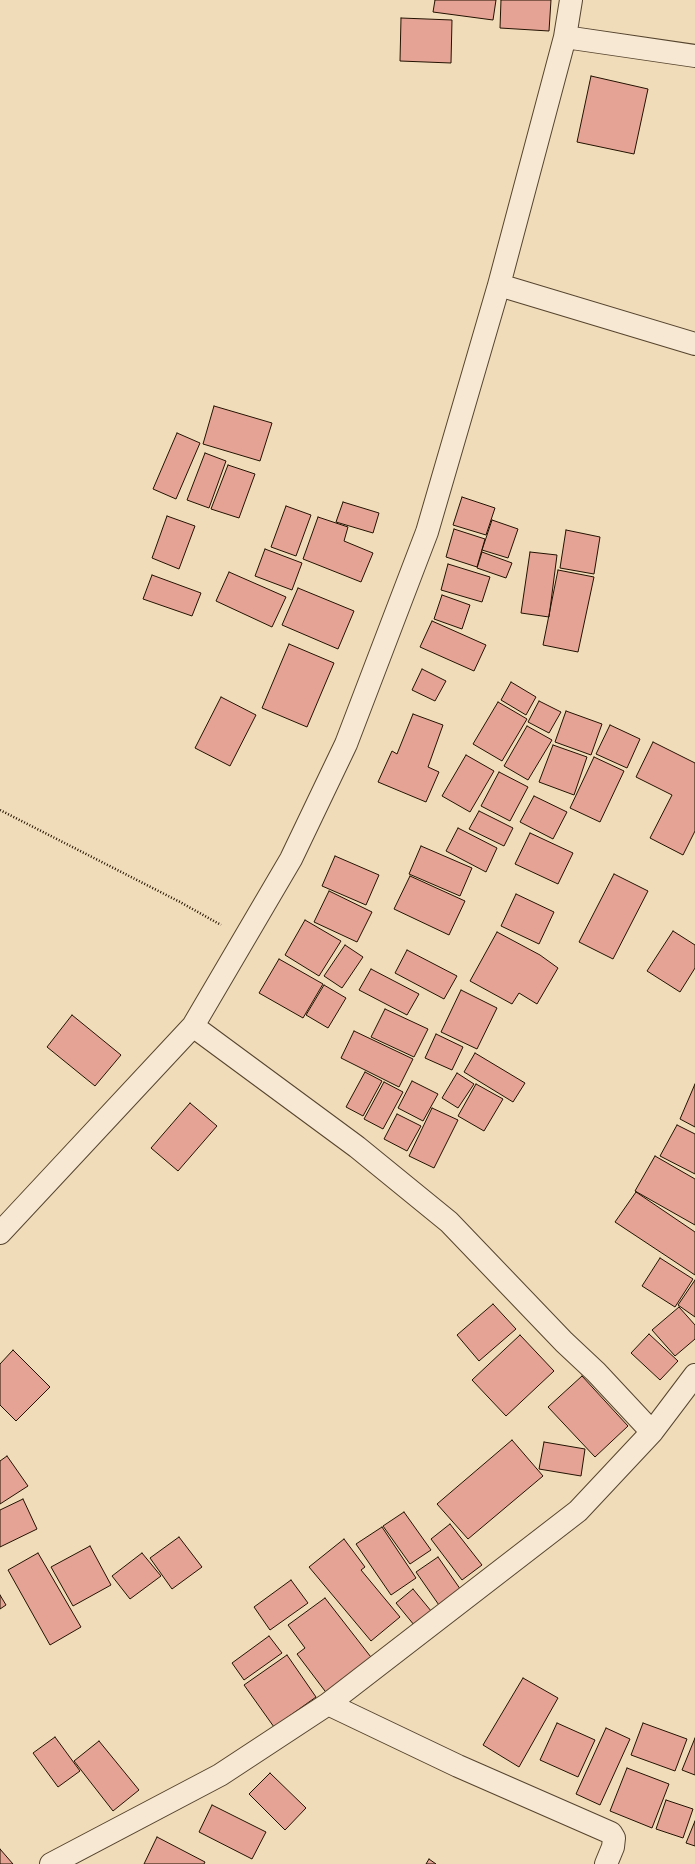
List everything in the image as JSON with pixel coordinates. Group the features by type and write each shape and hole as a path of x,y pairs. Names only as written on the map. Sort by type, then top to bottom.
{"street":[{"path":"0,1233 193,1026 292,859 346,744 427,532 500,285 565,37 571,0"},
{"path":"565,37 695,56"},
{"path":"500,285 695,344"},
{"path":"193,1026 357,1147 449,1222 559,1336 596,1372 652,1432"},
{"path":"51,1864 220,1775 328,1704 578,1511 652,1432 695,1375"},
{"path":"328,1704 458,1766 611,1833 614,1838 613,1847 606,1864"}],"path":[{"path":"0,810 180,902 245,938"}],"building":[{"path":"435,0 496,0 493,20 433,12"},
{"path":"501,0 551,0 549,31 500,28"},
{"path":"401,18 452,20 451,63 400,61"},
{"path":"591,76 648,89 634,154 577,142"},
{"path":"214,406 272,423 260,461 203,444"},
{"path":"177,433 200,443 176,499 153,489"},
{"path":"205,453 226,461 209,508 187,500"},
{"path":"228,465 255,474 239,518 211,509"},
{"path":"462,497 495,508 486,535 453,525"},
{"path":"343,502 379,513 373,533 336,522"},
{"path":"286,506 311,515 296,556 271,547"},
{"path":"167,516 195,526 179,569 152,558"},
{"path":"318,517 348,527 344,541 373,553 361,582 303,559"},
{"path":"492,520 518,529 508,558 482,550"},
{"path":"454,529 485,539 477,567 446,557"},
{"path":"566,530 600,537 594,574 560,568"},
{"path":"265,549 302,563 292,590 255,576"},
{"path":"482,552 512,563 506,578 477,568"},
{"path":"530,552 557,555 549,617 521,613"},
{"path":"448,564 490,577 482,602 441,590"},
{"path":"558,570 594,577 578,652 543,645"},
{"path":"229,572 286,597 272,627 216,601"},
{"path":"152,575 201,593 192,616 143,599"},
{"path":"298,588 354,611 338,649 282,625"},
{"path":"442,595 470,605 462,629 434,619"},
{"path":"432,621 486,645 474,671 420,647"},
{"path":"289,644 334,663 307,727 262,708"},
{"path":"422,669 446,681 435,701 412,690"},
{"path":"511,682 536,697 526,715 501,700"},
{"path":"221,697 256,715 230,766 195,748"},
{"path":"539,701 561,712 549,733 528,722"},
{"path":"498,702 527,719 502,761 473,744"},
{"path":"566,711 602,724 591,755 555,742"},
{"path":"413,714 443,725 428,767 439,772 426,802 378,782 392,751 397,754"},
{"path":"610,725 640,739 627,768 596,754"},
{"path":"527,726 552,740 528,780 504,766"},
{"path":"653,742 695,763 695,831 683,855 650,838 672,795 636,777"},
{"path":"553,745 587,757 574,795 539,782"},
{"path":"466,755 494,771 470,812 442,796"},
{"path":"594,757 624,771 600,822 570,808"},
{"path":"499,772 528,787 510,821 481,806"},
{"path":"534,796 567,812 553,839 520,822"},
{"path":"479,811 513,828 504,846 469,829"},
{"path":"458,828 497,848 486,872 446,851"},
{"path":"530,833 573,853 558,884 515,864"},
{"path":"421,846 472,868 460,896 409,874"},
{"path":"335,856 379,875 366,905 322,886"},
{"path":"614,874 648,891 613,959 579,942"},
{"path":"410,876 465,901 449,935 394,909"},
{"path":"329,891 372,912 357,942 314,922"},
{"path":"516,894 554,912 539,944 501,926"},
{"path":"305,920 341,941 319,976 285,955"},
{"path":"673,931 695,945 695,968 680,992 647,971"},
{"path":"497,932 540,955 558,968 537,1004 519,993 512,1004 470,981"},
{"path":"345,945 363,957 342,988 324,976"},
{"path":"407,950 457,976 444,999 395,973"},
{"path":"279,959 323,984 303,1018 259,993"},
{"path":"371,969 419,994 407,1015 359,990"},
{"path":"324,985 346,998 328,1028 306,1015"},
{"path":"461,990 497,1008 477,1049 441,1032"},
{"path":"385,1009 428,1029 414,1057 371,1037"},
{"path":"72,1015 121,1055 95,1086 47,1047"},
{"path":"354,1031 413,1059 399,1087 341,1058"},
{"path":"436,1034 463,1047 452,1070 425,1058"},
{"path":"475,1053 525,1083 513,1102 464,1072"},
{"path":"365,1072 382,1081 363,1116 346,1107"},
{"path":"457,1073 474,1084 458,1108 442,1098"},
{"path":"412,1081 438,1094 423,1121 398,1108"},
{"path":"384,1082 403,1092 383,1129 364,1119"},
{"path":"476,1084 503,1099 484,1131 458,1116"},
{"path":"695,1084 695,1127 680,1119"},
{"path":"190,1103 217,1126 178,1171 151,1148"},
{"path":"432,1108 458,1120 434,1168 409,1156"},
{"path":"397,1114 421,1126 407,1151 384,1139"},
{"path":"677,1125 695,1134 695,1174 660,1156"},
{"path":"655,1156 695,1179 695,1225 635,1191"},
{"path":"636,1192 695,1232 695,1275 615,1222"},
{"path":"660,1258 693,1279 675,1307 642,1286"},
{"path":"695,1280 695,1317 678,1305"},
{"path":"493,1304 516,1329 479,1361 457,1335"},
{"path":"679,1307 695,1325 695,1339 675,1356 652,1330"},
{"path":"649,1334 678,1361 660,1380 631,1353"},
{"path":"520,1335 554,1371 506,1416 472,1380"},
{"path":"13,1350 50,1387 16,1421 0,1405 0,1364"},
{"path":"582,1376 628,1426 595,1457 548,1407"},
{"path":"512,1440 543,1476 468,1539 437,1504"},
{"path":"544,1442 585,1449 581,1476 539,1469"},
{"path":"7,1456 28,1486 0,1504 0,1461"},
{"path":"23,1499 37,1529 0,1547 0,1510"},
{"path":"404,1512 431,1550 410,1564 383,1526"},
{"path":"450,1524 482,1565 462,1580 431,1539"},
{"path":"382,1527 416,1578 391,1595 356,1544"},
{"path":"179,1537 202,1567 172,1589 150,1558"},
{"path":"344,1539 365,1567 361,1570 400,1617 371,1641 309,1567"},
{"path":"90,1546 111,1585 73,1606 51,1567"},
{"path":"38,1553 81,1627 50,1645 8,1570"},
{"path":"142,1553 161,1576 130,1599 112,1576"},
{"path":"438,1557 463,1593 441,1608 416,1572"},
{"path":"291,1580 308,1603 270,1630 254,1607"},
{"path":"413,1589 436,1617 419,1631 396,1603"},
{"path":"0,1595 6,1605 0,1609"},
{"path":"325,1598 374,1661 328,1695 297,1654 305,1648 288,1625"},
{"path":"269,1636 282,1653 244,1680 232,1663"},
{"path":"287,1655 316,1697 274,1727 244,1685"},
{"path":"523,1678 558,1698 519,1767 483,1745"},
{"path":"557,1723 595,1740 578,1777 540,1760"},
{"path":"643,1723 687,1739 675,1771 631,1755"},
{"path":"606,1728 630,1739 600,1805 576,1794"},
{"path":"55,1737 80,1771 58,1787 33,1753"},
{"path":"695,1738 695,1775 682,1770"},
{"path":"99,1741 139,1790 113,1811 74,1761"},
{"path":"627,1768 669,1784 652,1828 610,1811"},
{"path":"270,1773 306,1808 285,1830 249,1794"},
{"path":"666,1800 693,1809 683,1838 656,1829"},
{"path":"212,1805 266,1832 252,1859 199,1832"},
{"path":"695,1821 695,1846 686,1843"},
{"path":"157,1837 205,1862 204,1864 144,1864"},
{"path":"0,1849 13,1864 0,1864"},
{"path":"429,1859 436,1864 426,1864"}]}
